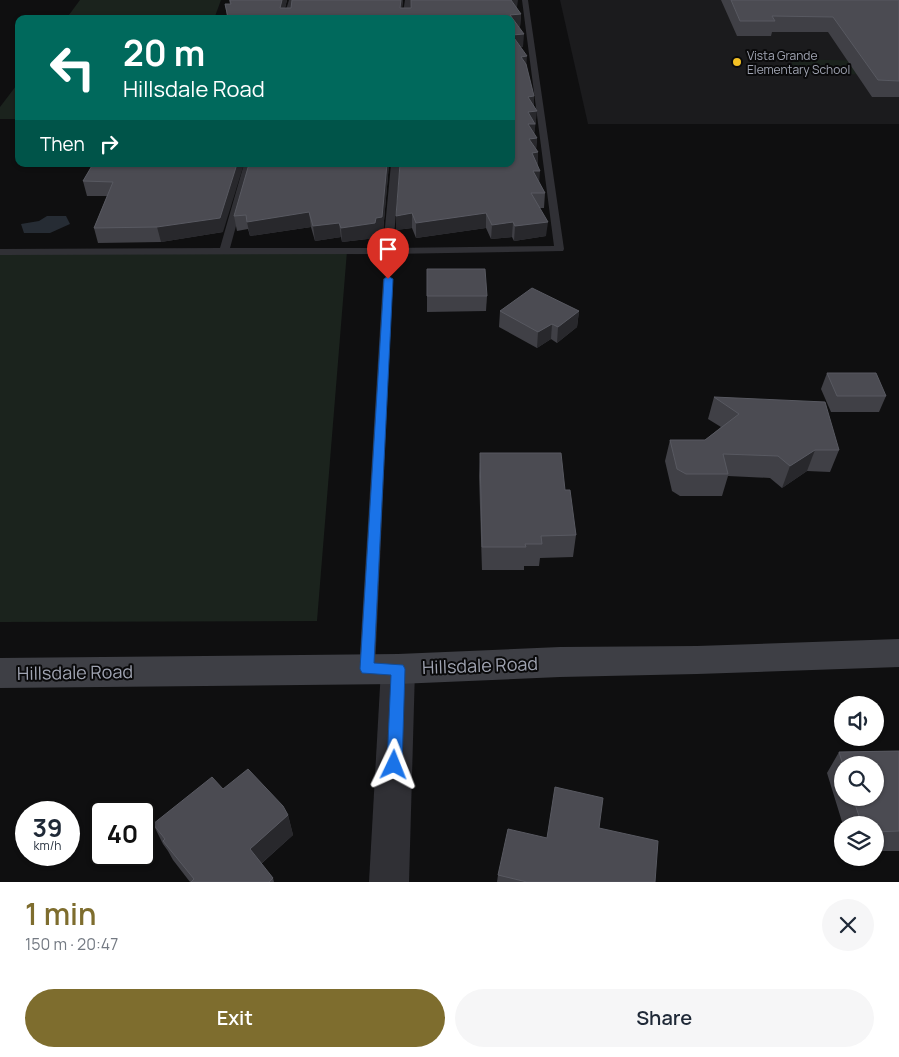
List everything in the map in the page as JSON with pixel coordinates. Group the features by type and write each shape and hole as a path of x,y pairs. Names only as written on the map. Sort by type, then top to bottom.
{"main road":[{"name":"Hillsdale Road","path":"0,673 382,669 899,653"}],"street":[{"path":"382,669 389,882"}],"lane":[{"path":"288,15 292,0"},
{"path":"406,15 408,0"},
{"path":"0,252 388,251 559,248 525,0"},
{"path":"225,250 247,167"},
{"path":"388,251 395,167"},
{"path":"382,669 388,279"}],"shaded area":[{"path":"80,0 221,0 215,15 69,15"},
{"name":"Vista Grande Elementary School","path":"560,0 899,0 899,124 588,124"},
{"path":"790,59 872,61 880,75 796,73"},
{"path":"15,87 15,119 0,119 0,107"},
{"path":"47,216 66,216 70,224 50,233 24,233 21,224 39,221"},
{"path":"347,251 317,621 0,622 0,252"}],"building":[{"path":"230,0 282,0 280,8 291,8 292,0 401,0 400,8 411,8 411,0 511,0 521,14 228,15 225,4 231,4"},
{"path":"731,0 899,0 899,81 878,80 833,17 772,16 775,21 740,21"},
{"path":"515,22 524,34 515,35"},
{"path":"515,39 527,56 521,57 526,64 534,96 528,97 537,111 528,112 535,124 528,124 537,138 529,139 538,152 532,153 540,171 533,171 545,193 531,193 548,222 515,226 513,222 492,225 486,213 416,223 412,213 396,216 400,167 515,167"},
{"path":"91,167 236,167 220,218 157,227 94,228 113,182 83,181"},
{"path":"248,167 387,167 382,217 376,218 375,223 341,228 339,223 313,226 309,212 247,222 246,215 234,216"},
{"path":"427,269 485,269 487,296 427,296"},
{"path":"532,288 579,311 558,327 552,324 538,332 500,311"},
{"path":"827,373 876,373 886,396 837,396"},
{"path":"714,397 825,402 839,450 815,450 790,466 778,456 723,454 728,474 686,474 677,469 670,440 705,440 739,414"},
{"path":"480,453 561,453 565,490 570,490 576,535 541,536 542,544 525,544 526,547 482,547"},
{"path":"899,751 899,831 884,832 884,816 859,816 856,806 884,806 884,756 840,756 839,752"},
{"path":"248,769 283,806 288,815 250,849 273,878 269,882 191,882 194,879 163,841 165,839 155,826 155,822 212,777 223,789"},
{"path":"555,787 603,798 599,828 658,841 655,882 527,882 498,875 508,829 547,838"}],"place":[{"name":"Vista Grande Elementary School","path":"737,62"}],"route":[{"path":"388,279 366,669 398,669 394,765"}]}
